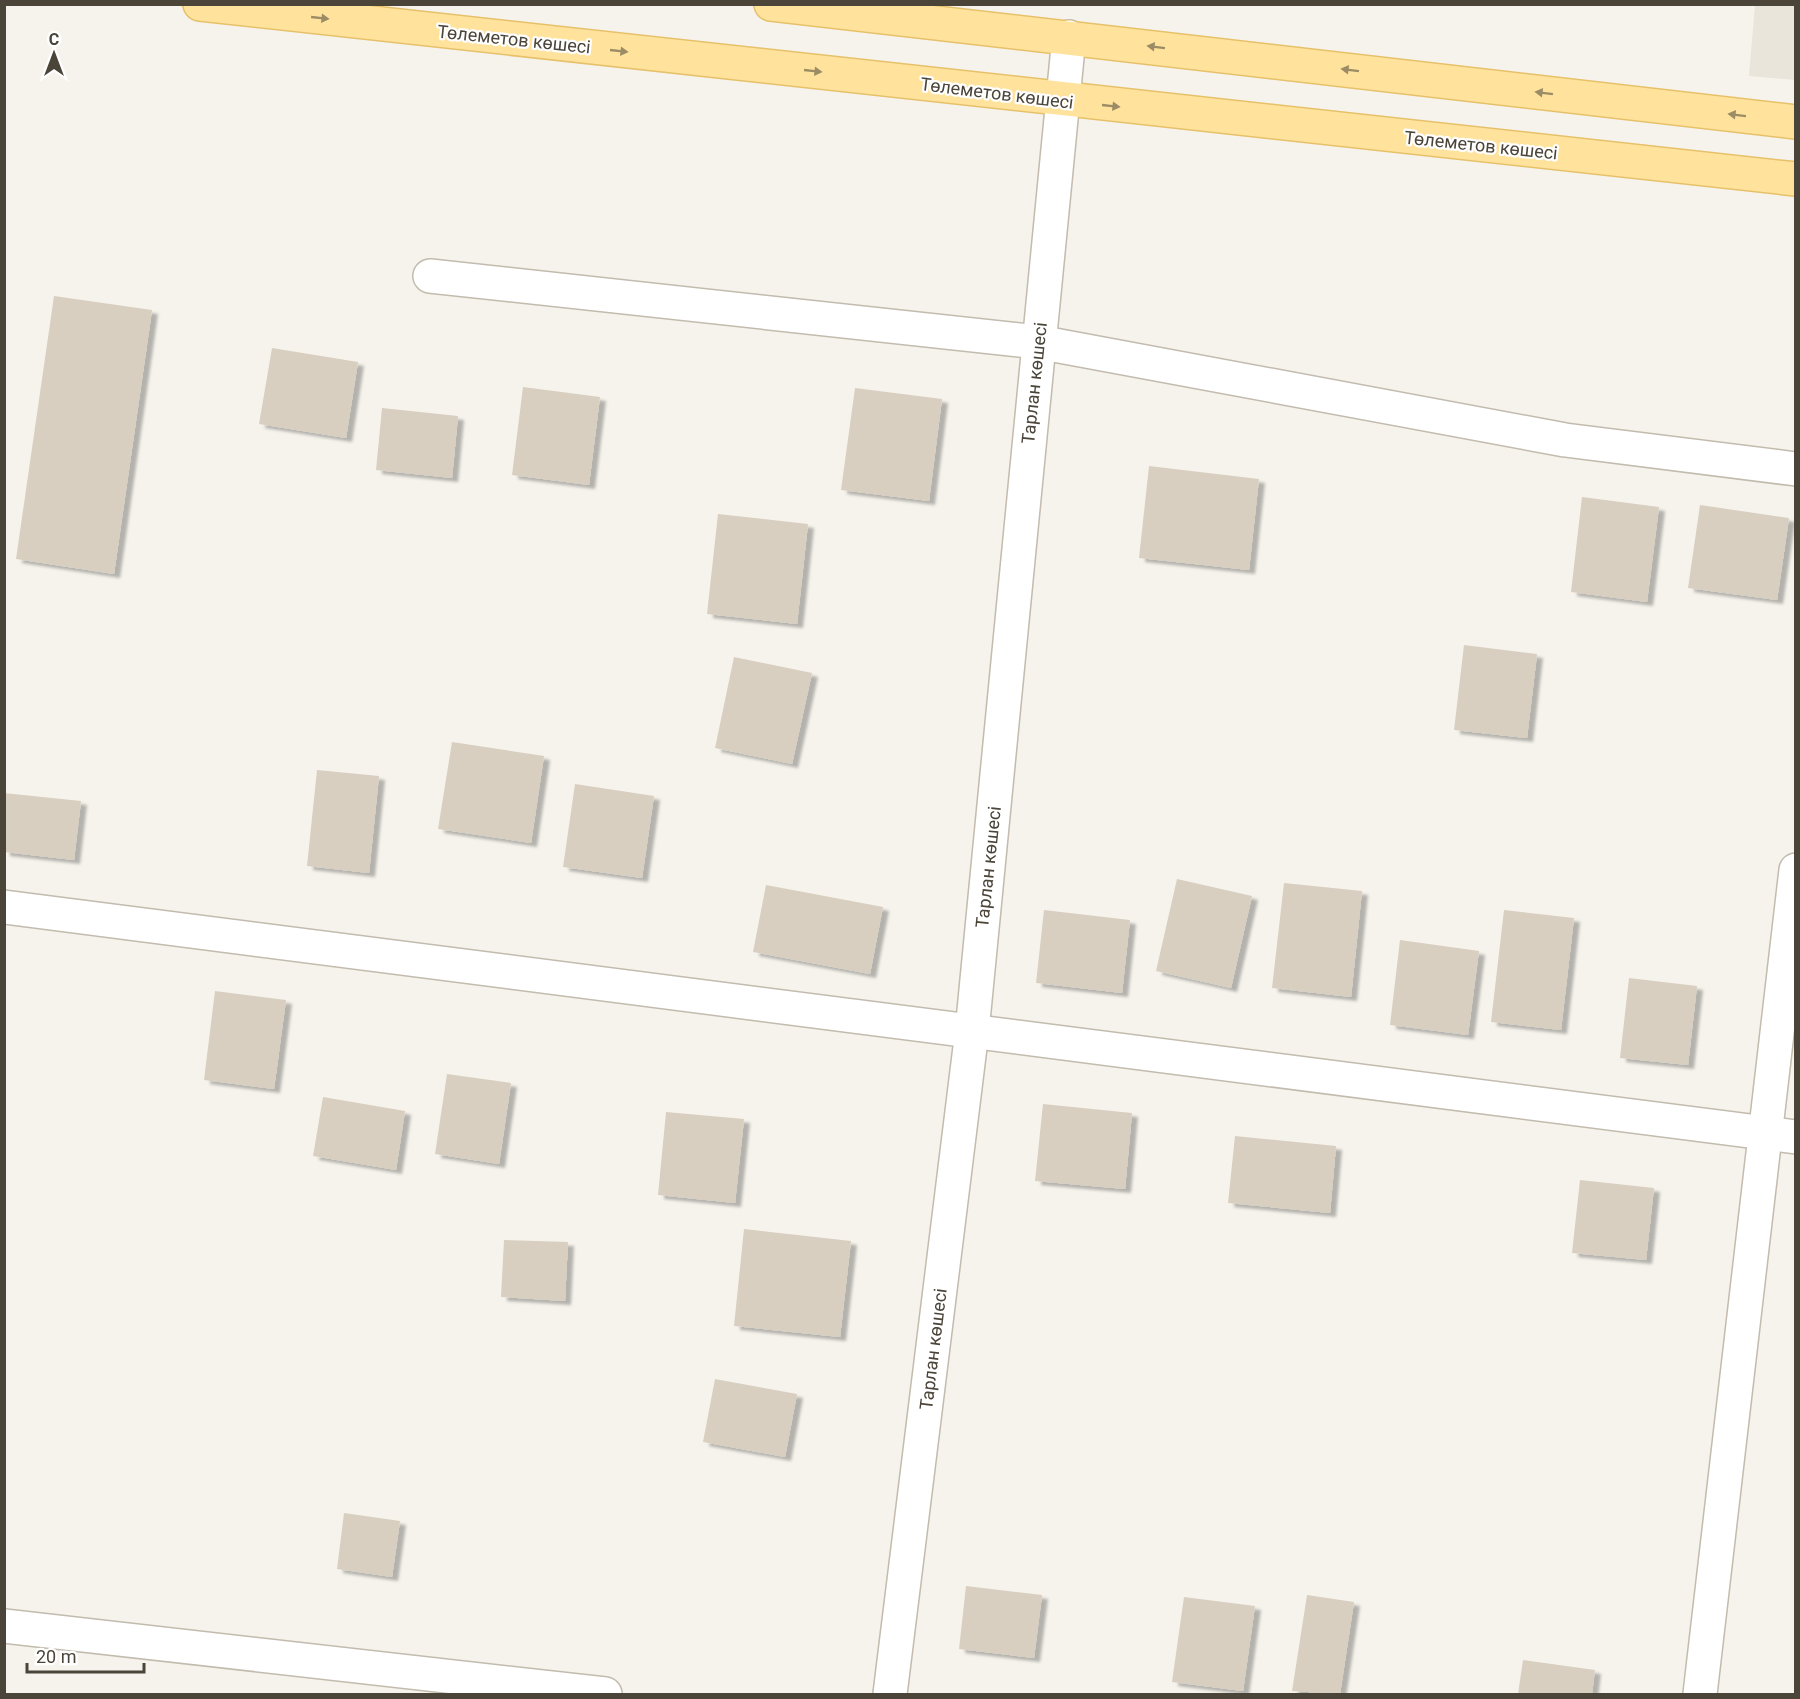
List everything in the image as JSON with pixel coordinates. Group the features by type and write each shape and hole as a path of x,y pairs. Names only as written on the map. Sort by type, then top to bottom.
{"main road":[{"name":"Төлеметов көшесі","path":"200,4 1062,101 1796,179"},
{"path":"771,4 1796,122"}],"street":[{"name":"Тарлан көшесі","path":"890,1695 972,1031 1069,37"},
{"path":"430,276 1038,342 1565,440 1796,469"},
{"path":"1700,1695 1780,1136 1796,870"},
{"path":"4,908 1780,1136"},
{"path":"4,1626 605,1695"}],"shaded area":[{"path":"1755,5 1795,5 1795,80 1749,76"}],"building":[{"path":"54,296 152,310 114,574 16,559"},
{"path":"272,348 358,362 346,438 259,424"},
{"path":"523,387 600,397 589,485 512,475"},
{"path":"855,388 942,399 929,501 841,490"},
{"path":"382,408 458,416 452,478 376,470"},
{"path":"1149,466 1259,479 1249,570 1139,558"},
{"path":"1582,497 1659,507 1647,602 1571,592"},
{"path":"1700,505 1789,518 1777,600 1688,588"},
{"path":"718,514 808,524 797,624 707,614"},
{"path":"1464,645 1537,654 1527,738 1454,730"},
{"path":"734,657 812,673 792,764 715,748"},
{"path":"452,742 544,756 531,843 438,829"},
{"path":"317,770 379,776 369,873 307,866"},
{"path":"575,784 654,796 642,878 563,867"},
{"path":"4,793 81,801 74,860 4,852"},
{"path":"1177,879 1252,896 1231,988 1156,971"},
{"path":"1284,883 1362,891 1351,997 1272,988"},
{"path":"766,885 883,907 870,974 753,952"},
{"path":"1044,910 1130,920 1122,993 1036,983"},
{"path":"1504,910 1574,918 1561,1030 1491,1022"},
{"path":"1400,940 1479,951 1468,1035 1390,1025"},
{"path":"1629,978 1697,986 1688,1065 1620,1058"},
{"path":"215,991 286,1000 274,1089 204,1080"},
{"path":"447,1074 511,1083 499,1164 435,1154"},
{"path":"323,1097 405,1111 396,1170 313,1156"},
{"path":"1043,1104 1132,1113 1125,1189 1035,1181"},
{"path":"666,1112 744,1119 735,1203 658,1195"},
{"path":"1235,1136 1336,1146 1330,1213 1228,1203"},
{"path":"1580,1180 1654,1188 1646,1260 1572,1253"},
{"path":"744,1229 851,1241 840,1337 734,1326"},
{"path":"504,1240 568,1242 565,1301 501,1297"},
{"path":"715,1379 797,1394 785,1457 703,1442"},
{"path":"344,1513 400,1521 392,1577 337,1569"},
{"path":"966,1586 1042,1595 1034,1658 959,1649"},
{"path":"1307,1595 1354,1602 1340,1694 1292,1691"},
{"path":"1184,1597 1255,1606 1243,1691 1172,1682"},
{"path":"1523,1660 1595,1670 1592,1694 1518,1694"}]}
